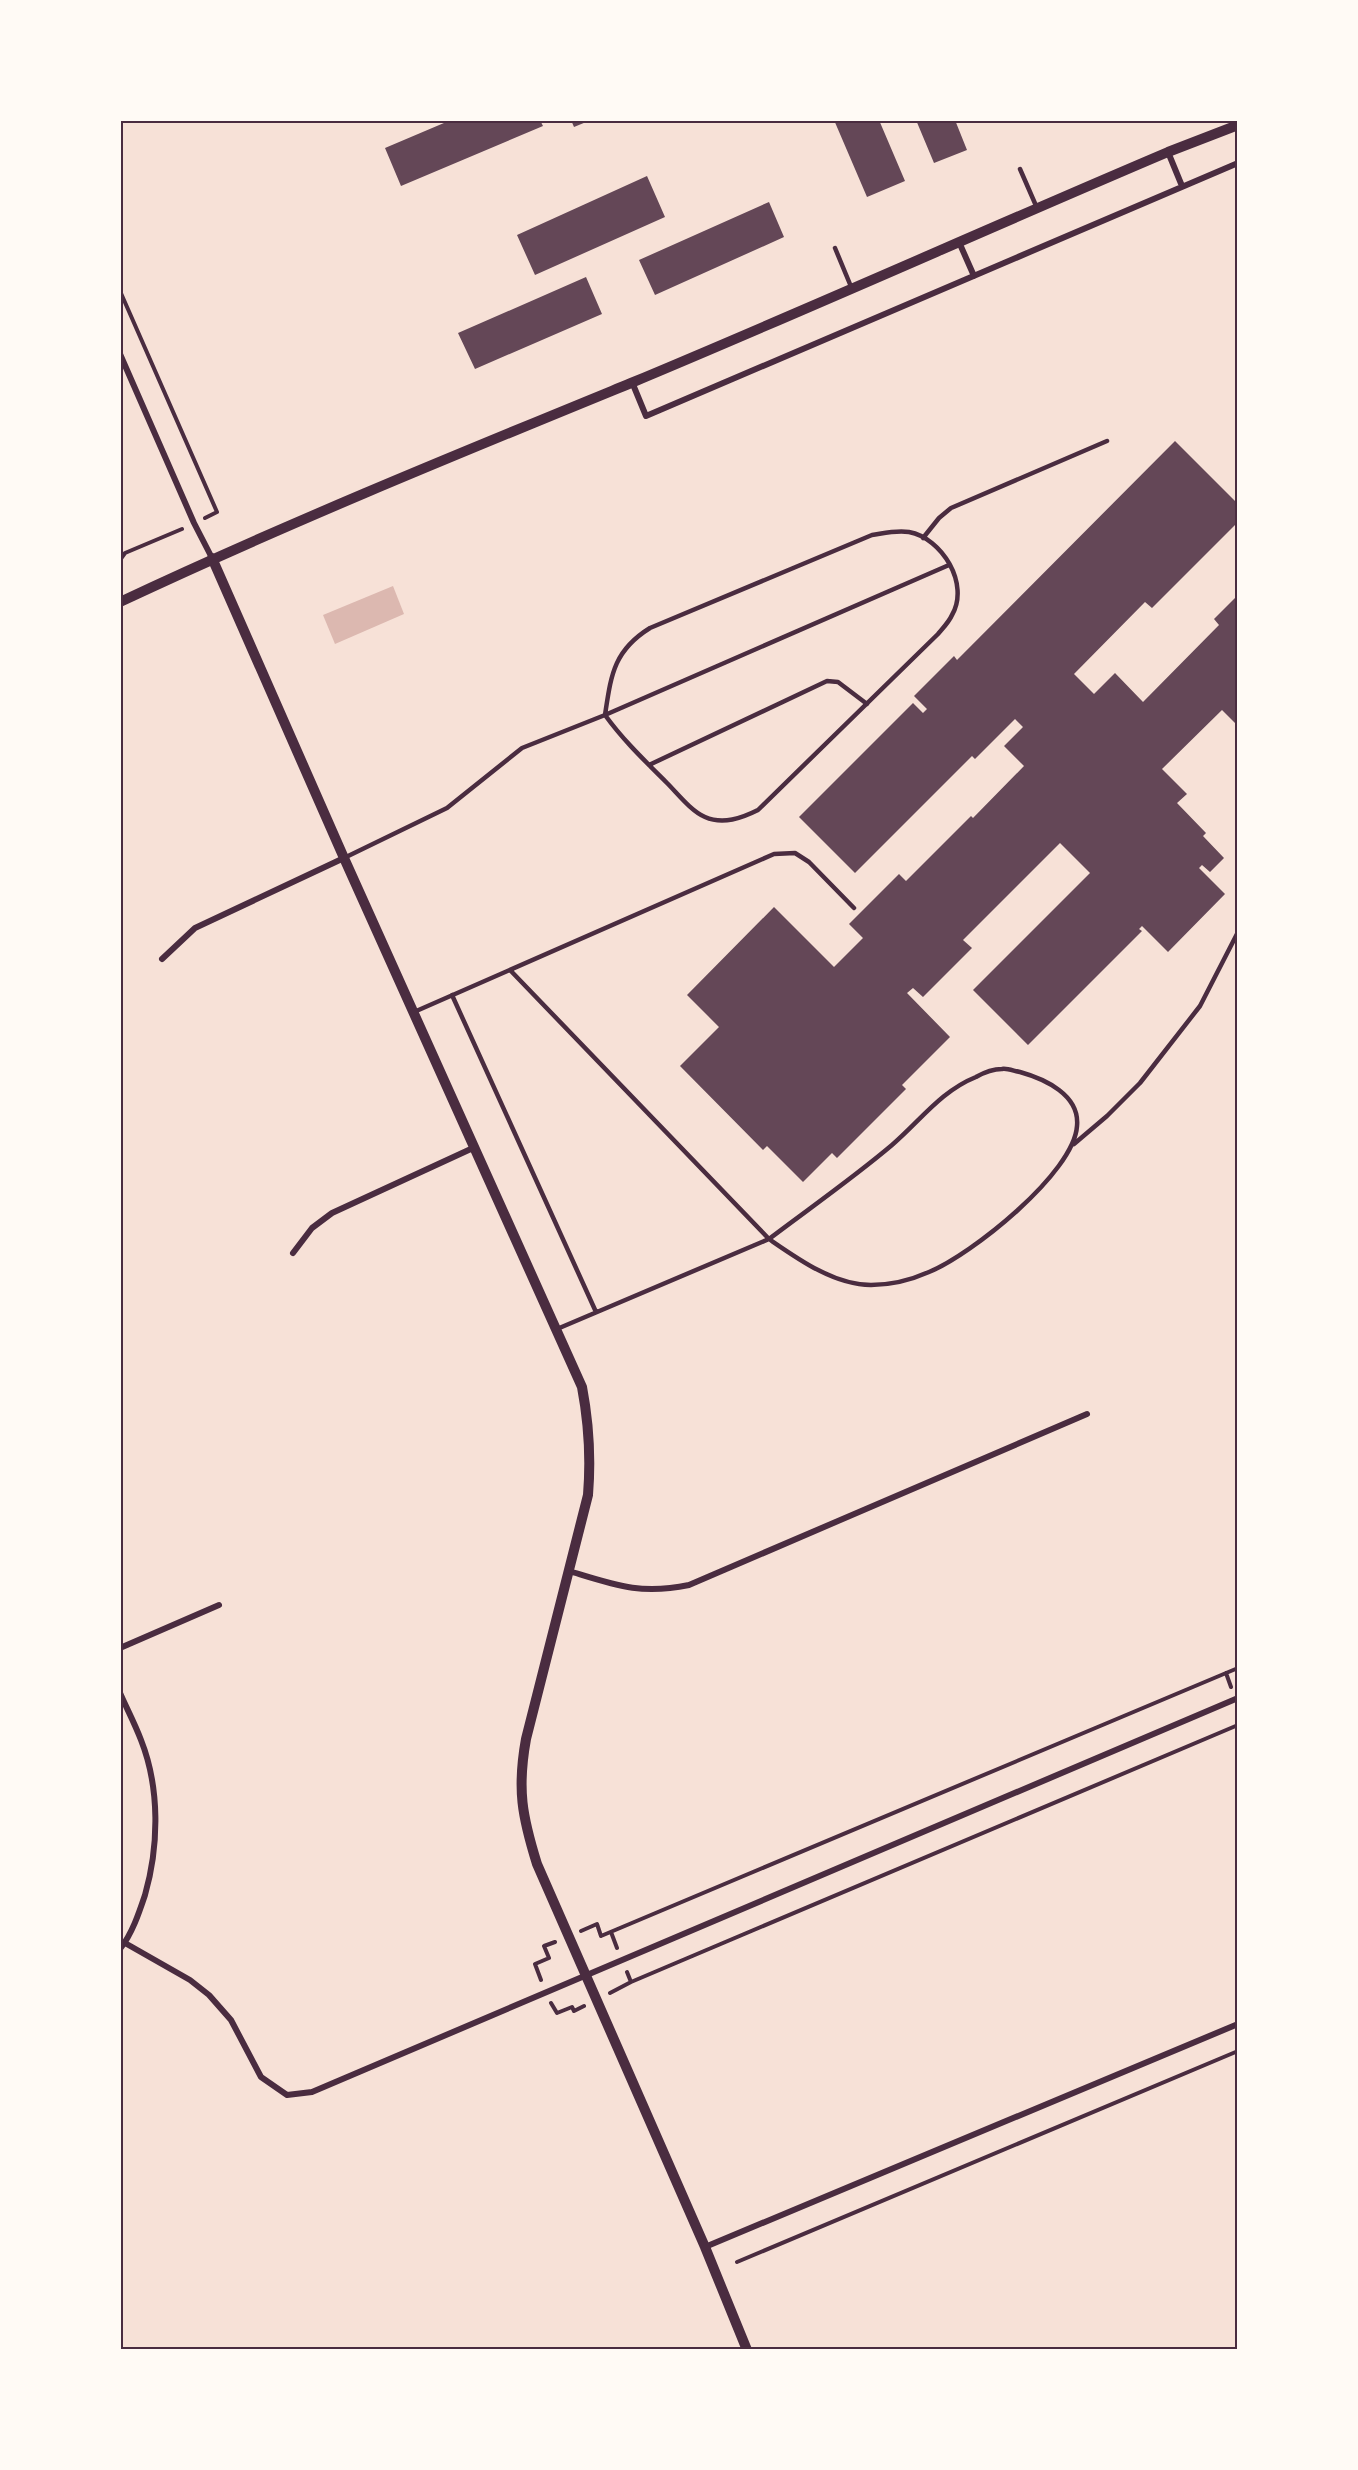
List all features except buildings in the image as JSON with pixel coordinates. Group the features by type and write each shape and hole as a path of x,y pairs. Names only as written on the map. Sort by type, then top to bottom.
{"street":[{"path":"120,602 212,558 463,450 632,382 1168,152 1238,125"},
{"path":"1168,152 1182,186"},
{"path":"632,382 646,416 1238,163"},
{"path":"959,242 974,276"},
{"path":"120,354 473,1148 582,1387 590,1452 588,1495 526,1738 521,1767 520,1794 525,1826 537,1864 705,2247 747,2350"},
{"path":"162,958 195,928 344,858"},
{"path":"293,1252 312,1228 332,1213 473,1148"},
{"path":"569,1571 637,1590 663,1590 688,1585 1087,1414"},
{"path":"120,1648 219,1605"},
{"path":"120,1693 142,1742 155,1805 155,1840 150,1876 140,1911 120,1950"},
{"path":"125,1943 190,1980 209,1995 231,2020 261,2077 287,2095 312,2092 1238,1698"},
{"path":"705,2247 1238,2024"}],"lane":[{"path":"1020,169 1037,208"},
{"path":"835,248 852,289"},
{"path":"923,538 939,518 951,508 1107,441"},
{"path":"892,531 911,532 923,538 942,552 959,590 953,614 938,633 758,810 743,818 725,821 705,817 685,801 622,739 605,715 612,670 624,649 650,628 872,536 892,531"},
{"path":"344,858 447,808 522,748 605,715 949,565"},
{"path":"649,765 827,681 838,682 867,704"},
{"path":"414,1013 774,854 795,853 809,862 854,908"},
{"path":"510,970 769,1239 797,1259 841,1280 870,1285 930,1272 958,1256 1004,1222 1038,1190 1073,1145 1107,1116 1140,1083 1180,1032 1200,1006 1238,932"},
{"path":"452,995 596,1312"},
{"path":"555,1330 769,1239 892,1145 945,1093 976,1076 1003,1068 1040,1077 1061,1091 1075,1108 1078,1125 1073,1145"}],"path":[{"path":"611,1932 1238,1668"},
{"path":"631,1982 1238,1725"},
{"path":"737,2262 1238,2051"}],"shaded area":[{"path":"393,586 404,614 335,644 323,615"}]}
